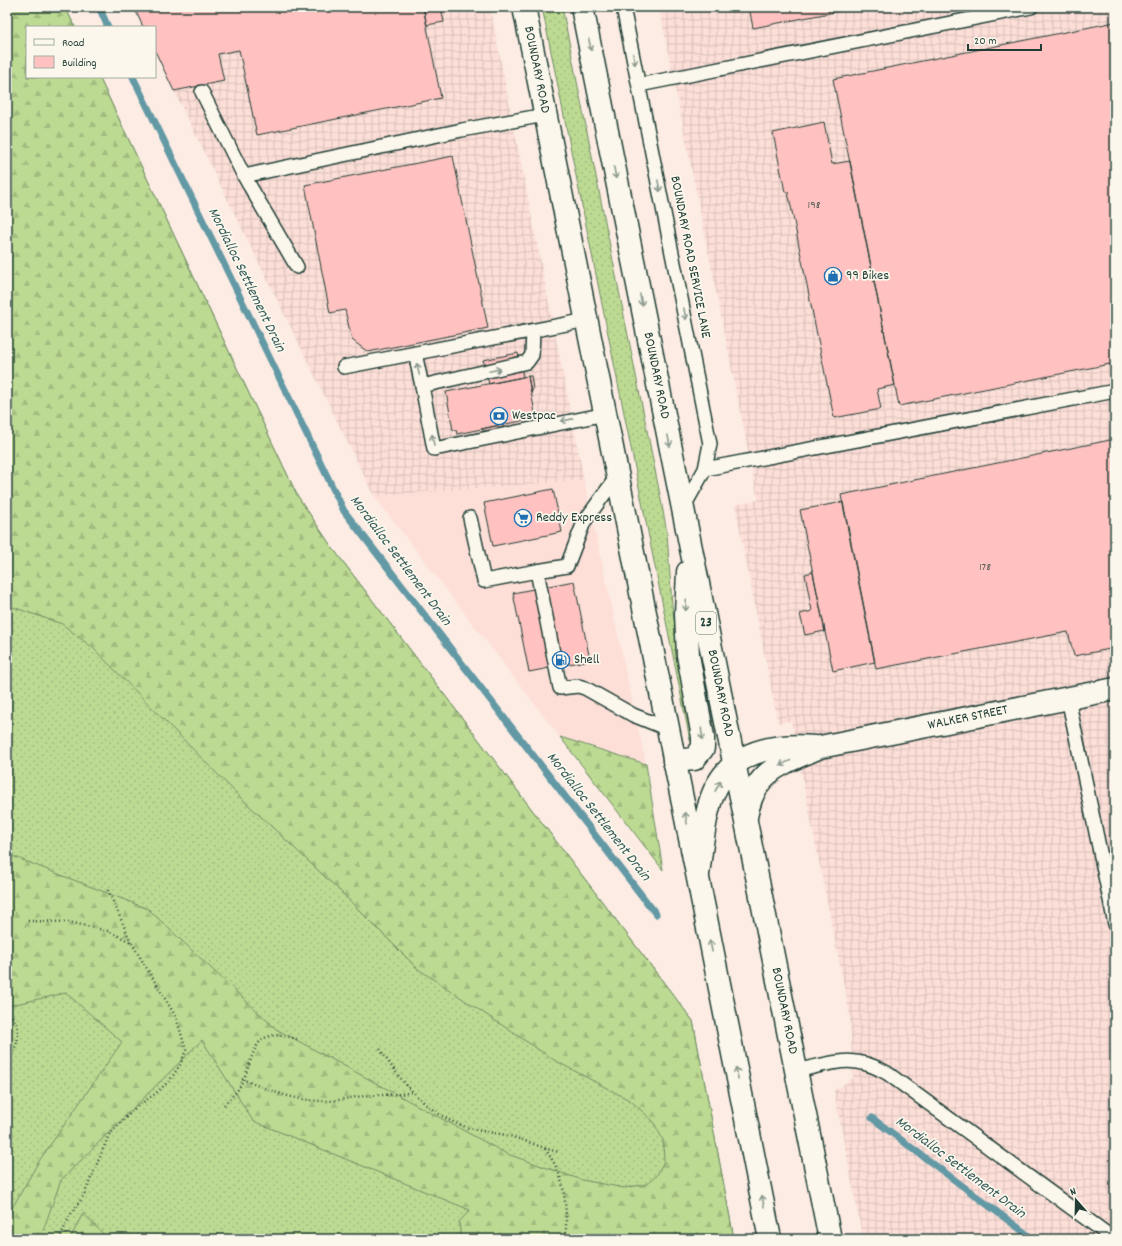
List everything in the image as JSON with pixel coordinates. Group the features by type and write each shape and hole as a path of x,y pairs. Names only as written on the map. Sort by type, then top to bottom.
{"main road":[{"name":"BOUNDARY ROAD","path":"524,7 770,1239"},
{"name":"BOUNDARY ROAD","path":"582,7 830,1239"},
{"path":"674,761 694,759 703,748 703,737 688,655 686,614 689,538"},
{"name":"WALKER STREET","path":"746,817 749,802 756,786 764,776 780,766 820,747 1115,688"},
{"name":"WALKER STREET","path":"698,878 708,809 715,790 722,778 735,763 753,752 772,748 791,745 820,747"}],"lane":[{"name":"BOUNDARY ROAD SERVICE LANE","path":"623,7 709,432 710,444 705,469 683,509"},
{"path":"639,85 1031,7"},
{"path":"202,92 244,176 297,267"},
{"path":"244,176 462,130 545,115"},
{"path":"344,367 587,320"},
{"path":"422,386 527,362 532,355 533,331"},
{"path":"415,353 434,448 606,414"},
{"path":"705,469 1115,391"},
{"path":"470,518 484,581 567,566 584,522 618,474"},
{"path":"537,572 560,688 578,686 585,688 633,715 668,729"},
{"path":"1068,698 1115,924"},
{"path":"796,1071 850,1060 873,1064 1114,1239"}],"path":[{"path":"59,1239 71,1214 84,1195 109,1135 135,1108 155,1094 170,1080 180,1065 186,1050 176,1016 131,942 108,890"},
{"path":"28,921 70,922 108,932 131,942"},
{"path":"7,1010 18,1028 18,1041 7,1062"},
{"path":"224,1104 238,1088 255,1047 269,1036 280,1034 297,1039"},
{"path":"380,1049 394,1072 411,1092 437,1112 456,1123 473,1129 516,1138 545,1149 560,1152"},
{"path":"242,1079 272,1092 297,1100 326,1101 366,1096 399,1095 411,1092"},
{"path":"545,1149 554,1161 561,1177 566,1202 566,1239"}],"shaded area":[{"path":"134,7 490,7 584,480 374,496 174,91 156,26 143,26"},
{"path":"659,7 1115,7 1115,1239 863,1239 834,1091 853,1078 850,1016 791,721 778,723 735,505 758,500"},
{"name":"Shell","path":"584,480 646,764 560,737 374,496"}],"green space":[{"path":"7,7 65,7 74,26 26,26 26,78 99,78 297,495 331,546 693,1021 734,1239 7,1239"},
{"path":"7,7 65,7 74,26 26,26 26,78 99,78 297,495 331,546 693,1021 734,1239 461,1239 459,1222 470,1210 253,1121 202,1040 61,1180 40,1239 7,1239 7,1217 39,1161 122,1042 66,993 7,1006 7,854 148,909 276,1029 507,1154 582,1180 624,1188 647,1184 657,1175 664,1161 663,1140 653,1121 631,1101 554,1060 418,969 337,888 242,799 93,648 62,624 7,605"},
{"path":"542,7 562,7 667,533 672,605 693,745 690,740"},
{"path":"560,737 646,764 663,870"},
{"path":"83,1213 108,1239 70,1239"}],"building":[{"path":"134,7 423,7 441,98 257,135 239,50 218,54 224,81 174,91 156,53 156,26 143,26"},
{"path":"423,7 441,7 444,22 427,25"},
{"path":"749,7 860,7 753,28"},
{"path":"1115,22 1115,363 899,406 833,79"},
{"path":"824,122 832,164 850,161 895,385 877,389 881,409 834,418 788,192 785,192 773,133"},
{"path":"453,156 488,328 368,352 352,340 345,310 330,313 305,185"},
{"path":"518,353 523,377 489,384 483,360"},
{"path":"528,376 536,418 457,434 456,430 453,430 446,392"},
{"path":"528,376 531,376 533,389 531,393"},
{"path":"504,424 502,428 485,431 481,429"},
{"path":"1115,439 1115,648 1074,656 1068,632 876,669 841,495"},
{"name":"Reddy Express","path":"553,489 562,532 493,546 484,503"},
{"path":"843,502 875,662 833,671 800,510"},
{"path":"813,572 825,631 805,635 800,614 812,611 805,574"},
{"path":"574,581 590,660 529,672 513,593"}],"waterway":[{"name":"Mordialloc Settlement Drain","path":"99,7 108,26"},
{"name":"Mordialloc Settlement Drain","path":"133,78 344,511 656,914"},
{"name":"Mordialloc Settlement Drain","path":"872,1118 1033,1239"}],"place":[{"name":"99 Bikes","path":"833,276"},
{"name":"Westpac","path":"499,416"},
{"name":"Reddy Express","path":"523,518"},
{"name":"Shell","path":"561,660"}]}
